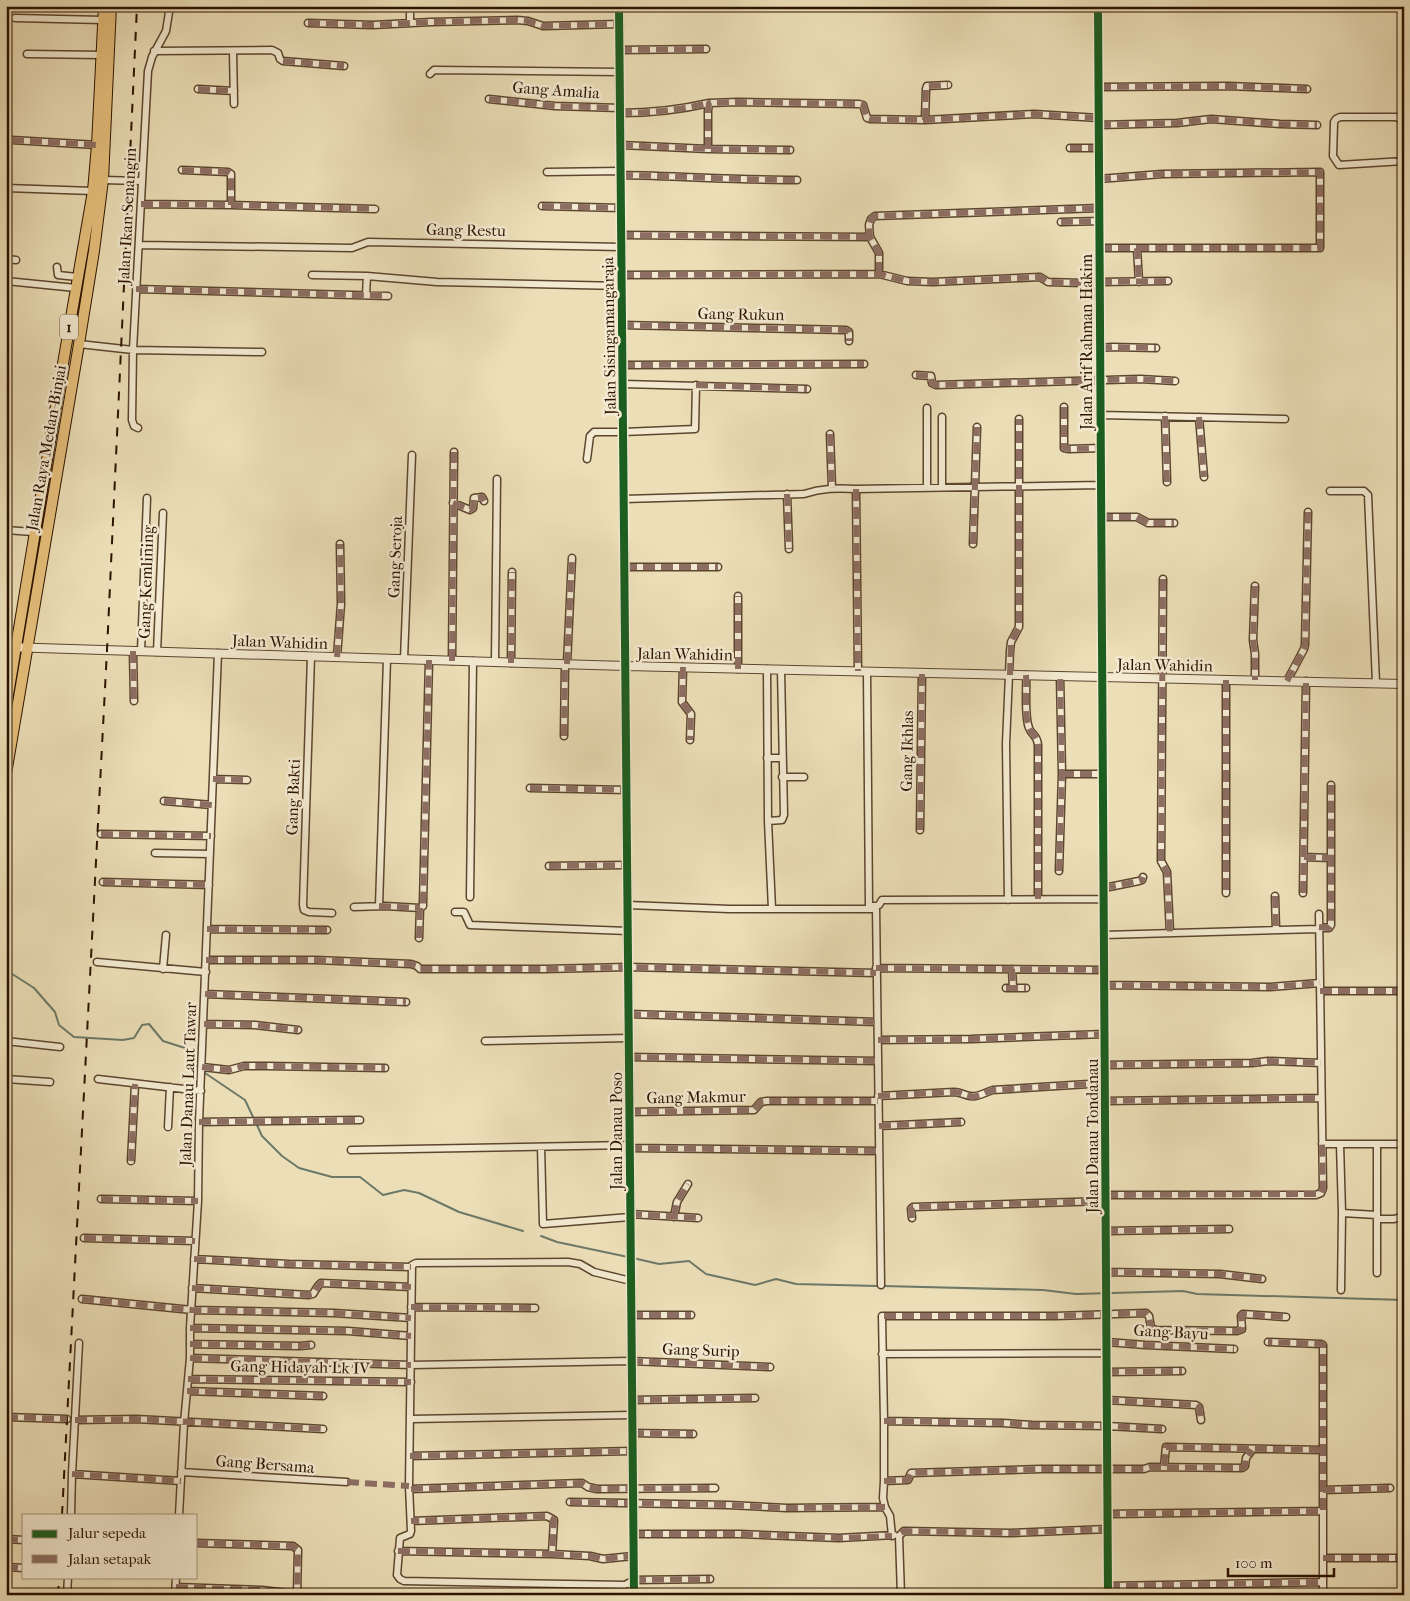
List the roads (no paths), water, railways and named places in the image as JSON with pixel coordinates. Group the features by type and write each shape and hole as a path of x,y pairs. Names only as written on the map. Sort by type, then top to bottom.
{"main road":[{"name":"Jalan Raya Medan-Binjai","path":"6,774 79,344 103,180 106,24 104,6"},
{"name":"Jalan Raya Medan-Binjai","path":"6,707 11,647 36,532 76,282 85,242 93,191 102,55 106,24 111,6"}],"street":[{"name":"Jalan Ikan Senangin","path":"138,428 134,426 132,420 133,350 148,71 154,51 164,38 170,6"},
{"path":"410,6 410,23"},
{"name":"Jalan Sisingamangaraja","path":"619,6 626,666"},
{"name":"Jalan Arif Rahman Hakim","path":"1098,6 1102,677"},
{"path":"15,18 106,24"},
{"path":"308,23 373,25 523,20 543,26 620,24"},
{"path":"620,50 706,49"},
{"path":"233,50 234,104"},
{"path":"154,51 272,50 278,53 283,61 344,66"},
{"path":"26,54 102,55"},
{"path":"430,74 434,70 620,72"},
{"path":"948,85 927,86 925,120 1034,114 1099,122 1177,123 1211,119 1317,125"},
{"path":"1098,86 1228,86 1307,89"},
{"path":"198,89 234,92"},
{"name":"Gang Amalia","path":"489,99 653,113 709,103 859,104 862,105 867,118 870,119 925,120"},
{"path":"708,149 709,103"},
{"path":"1340,117 1400,118 1402,123 1403,161 1339,165 1334,156 1334,122 1340,117"},
{"path":"12,140 97,145"},
{"path":"621,145 790,150"},
{"path":"1070,148 1099,148"},
{"path":"182,170 228,172 231,174 231,204"},
{"path":"547,172 621,173 750,180 797,180"},
{"path":"1099,179 1162,174 1320,172 1320,248 1100,248"},
{"path":"103,180 142,181"},
{"path":"6,188 93,191"},
{"path":"142,204 231,204 375,209"},
{"path":"542,206 621,208"},
{"path":"879,274 879,252 870,238 869,224 875,216 1099,208"},
{"path":"1061,222 1100,222"},
{"path":"622,234 870,238"},
{"name":"Gang Restu","path":"139,246 352,248 368,242 622,247"},
{"path":"1137,248 1139,282"},
{"path":"6,259 16,260"},
{"path":"57,267 58,275 76,282"},
{"path":"622,275 879,274 906,281 933,282 1040,277 1048,282 1081,283 1084,293 1100,292"},
{"path":"312,275 367,276 437,282 622,286"},
{"path":"366,295 367,276"},
{"path":"6,281 76,282"},
{"path":"1100,282 1168,281"},
{"path":"136,289 388,296"},
{"name":"Gang Rukun","path":"622,325 846,330 849,332 849,341"},
{"path":"79,344 133,350 262,352"},
{"path":"1100,348 1156,348"},
{"path":"623,364 864,364"},
{"path":"916,375 930,376 932,383 936,385 1054,380 1100,381 1140,379 1175,382"},
{"path":"623,384 807,388"},
{"path":"587,459 591,433 594,432 694,429 696,385"},
{"path":"927,488 928,408"},
{"path":"1064,408 1064,448 1101,448"},
{"path":"1101,415 1286,419"},
{"path":"1165,416 1167,482"},
{"path":"942,417 942,487"},
{"path":"1199,417 1204,477"},
{"path":"1008,900 1006,744 1011,642 1019,627 1019,419"},
{"path":"973,544 977,427"},
{"path":"830,434 832,488"},
{"path":"452,661 454,452"},
{"name":"Gang Seroja","path":"404,659 412,455"},
{"path":"495,662 497,478"},
{"path":"624,499 804,494 820,489 832,488 976,488 1101,485"},
{"path":"856,489 869,906 876,908"},
{"path":"1330,491 1364,491 1368,495 1376,683"},
{"path":"787,494 789,548"},
{"path":"454,503 470,510 473,508 474,498 482,497 484,500"},
{"path":"134,701 147,498"},
{"path":"1287,681 1305,645 1308,512"},
{"name":"Gang Kemlining","path":"157,652 163,513"},
{"path":"1101,516 1137,518 1148,523 1174,522"},
{"path":"6,530 46,533"},
{"path":"337,657 341,604 340,544"},
{"path":"564,736 572,558"},
{"path":"625,567 718,567"},
{"path":"511,663 512,572"},
{"path":"1164,579 1161,861 1167,872 1170,933"},
{"path":"1255,586 1253,640 1255,680"},
{"path":"738,596 738,669"},
{"name":"Jalan Wahidin","path":"11,647 683,668 1404,684"},
{"name":"Jalan Danau Laut Tawar","path":"179,1514 198,1201 198,1122 204,1024 218,654"},
{"name":"Gang Bakti","path":"310,656 303,905 304,910 310,912 332,913"},
{"path":"379,906 387,659"},
{"path":"419,938 420,908 423,906 429,660"},
{"path":"470,897 472,662"},
{"name":"Jalan Danau Poso","path":"626,666 634,1595"},
{"path":"683,668 682,702 690,714 690,740"},
{"path":"767,669 768,820 772,909"},
{"path":"768,820 783,819 781,670"},
{"name":"Gang Ikhlas","path":"920,830 922,673"},
{"path":"1026,675 1029,730 1037,738 1038,745 1038,899"},
{"path":"1059,871 1062,774 1060,676"},
{"name":"Jalan Danau Tondanau","path":"1102,677 1108,1595"},
{"path":"1226,680 1226,893"},
{"path":"1303,893 1306,682"},
{"path":"767,758 782,758"},
{"path":"1062,774 1103,774"},
{"path":"782,777 804,777"},
{"path":"213,779 247,780"},
{"path":"1104,935 1329,928 1332,925 1331,786"},
{"path":"530,788 627,790"},
{"path":"164,801 212,805"},
{"path":"101,834 211,836"},
{"path":"155,853 210,854"},
{"path":"1304,857 1331,858"},
{"path":"549,866 627,865"},
{"path":"1104,888 1141,881 1144,877"},
{"path":"103,882 209,885"},
{"path":"1275,896 1276,930"},
{"path":"880,1285 876,908 882,900 1104,899"},
{"path":"628,905 772,909 876,908"},
{"path":"354,907 420,908"},
{"path":"455,912 464,912 470,925 628,931"},
{"path":"912,1218 911,1209 913,1207 959,1207 1106,1198 1321,1193 1323,1188 1319,914"},
{"path":"207,930 327,930"},
{"path":"163,969 166,935"},
{"path":"206,960 316,960 401,964 418,966 420,969 628,967 876,971 1104,970"},
{"path":"97,962 206,972"},
{"path":"1012,969 1009,988 1026,988"},
{"path":"1104,985 1270,986 1320,983"},
{"path":"1320,991 1404,991"},
{"path":"205,994 406,1002"},
{"path":"628,1014 877,1022"},
{"path":"204,1024 255,1025 298,1030"},
{"path":"878,1040 1105,1034"},
{"path":"485,1041 629,1038"},
{"path":"6,1041 60,1047"},
{"path":"629,1057 878,1061"},
{"path":"1105,1065 1252,1063 1268,1061 1321,1063"},
{"path":"202,1068 229,1070 244,1066 385,1068"},
{"path":"6,1079 50,1082"},
{"path":"98,1079 201,1091"},
{"path":"131,1161 135,1084"},
{"name":"Gang Makmur","path":"629,1112 754,1110 761,1102 767,1101 878,1099 954,1092 972,1097 993,1090 1105,1084"},
{"path":"168,1126 170,1087"},
{"path":"1105,1100 1321,1098"},
{"path":"198,1122 360,1120"},
{"path":"879,1126 961,1122"},
{"path":"1322,1144 1404,1144"},
{"path":"1340,1144 1342,1213 1341,1290"},
{"path":"1377,1273 1378,1144"},
{"path":"351,1150 630,1146 879,1152"},
{"path":"541,1147 544,1224 630,1216 698,1218"},
{"path":"674,1217 677,1202 688,1184"},
{"path":"101,1199 198,1201"},
{"path":"1342,1213 1394,1219 1404,1216"},
{"path":"1106,1231 1229,1229"},
{"path":"84,1238 195,1241"},
{"path":"194,1259 411,1267 416,1263 568,1262 580,1264 594,1272 631,1281"},
{"path":"411,1267 411,1532 400,1538 397,1574 400,1579 404,1581 624,1585 634,1580 710,1580"},
{"path":"1106,1272 1220,1274 1262,1279"},
{"path":"192,1288 309,1295 313,1294 321,1283 411,1287"},
{"path":"82,1299 192,1310 334,1313 411,1318"},
{"path":"411,1307 535,1308"},
{"path":"902,1595 895,1536 883,1498 884,1421 881,1318 884,1316 1056,1316 1146,1313 1149,1316 1151,1328 1156,1330 1239,1331 1242,1329 1241,1316 1243,1314 1286,1317"},
{"path":"631,1315 691,1315"},
{"path":"190,1328 348,1331 411,1336"},
{"name":"Gang Bayu","path":"1107,1342 1234,1349"},
{"path":"1268,1342 1323,1345 1323,1595"},
{"path":"71,1514 79,1343"},
{"path":"190,1344 311,1345"},
{"path":"882,1354 1107,1353"},
{"name":"Gang Surip","path":"190,1358 411,1365 632,1361 770,1367"},
{"path":"1107,1372 1182,1371"},
{"name":"Gang Hidayah Lk IV","path":"188,1379 411,1382"},
{"path":"187,1391 323,1396"},
{"path":"632,1400 755,1398"},
{"path":"1107,1400 1196,1405 1199,1407 1201,1420"},
{"path":"411,1419 632,1415"},
{"path":"6,1417 67,1420"},
{"path":"75,1420 136,1420 323,1428"},
{"path":"884,1421 1162,1429"},
{"path":"632,1434 693,1434"},
{"path":"1164,1466 1166,1447 1323,1450"},
{"path":"884,1481 908,1480 910,1473 1041,1469 1144,1469 1164,1466 1242,1468 1245,1466 1246,1458 1252,1450"},
{"path":"410,1456 632,1451"},
{"name":"Gang Bersama","path":"181,1472 347,1482"},
{"path":"72,1474 181,1481"},
{"path":"411,1489 582,1483 597,1489 715,1488"},
{"path":"1323,1490 1390,1488"},
{"path":"570,1502 885,1507"},
{"path":"1108,1514 1323,1511"},
{"path":"411,1521 547,1516 554,1520 552,1554"},
{"path":"633,1534 740,1534 839,1538 895,1536 904,1531 1009,1533 1108,1529"},
{"path":"6,1539 22,1540"},
{"path":"198,1543 293,1546 298,1550 297,1594"},
{"path":"398,1551 552,1554 590,1556 603,1559 634,1556"},
{"path":"1323,1558 1404,1558"},
{"path":"6,1566 22,1568"},
{"path":"67,1595 68,1578"},
{"path":"175,1595 176,1578"},
{"path":"1108,1586 1323,1582"},
{"path":"176,1586 262,1590 305,1595"}],"waterway":[{"path":"6,970 34,988 55,1012 59,1025 74,1037 123,1040 134,1038 142,1025 149,1024 163,1041 185,1048 194,1064 199,1068"},
{"path":"202,1071 245,1100 254,1119"},
{"path":"256,1123 262,1136 282,1156 299,1168 332,1177 360,1177 383,1195 404,1190 419,1193 459,1212 523,1231"},
{"path":"541,1236 557,1242 628,1257"},
{"path":"633,1258 659,1264 689,1261 706,1274 755,1285 776,1279 796,1284 878,1286"},
{"path":"883,1286 1043,1290 1076,1294 1183,1291 1197,1294 1404,1300"}],"railway":[{"path":"62,1514 107,650 137,6"},
{"path":"58,1595 59,1578"}]}
